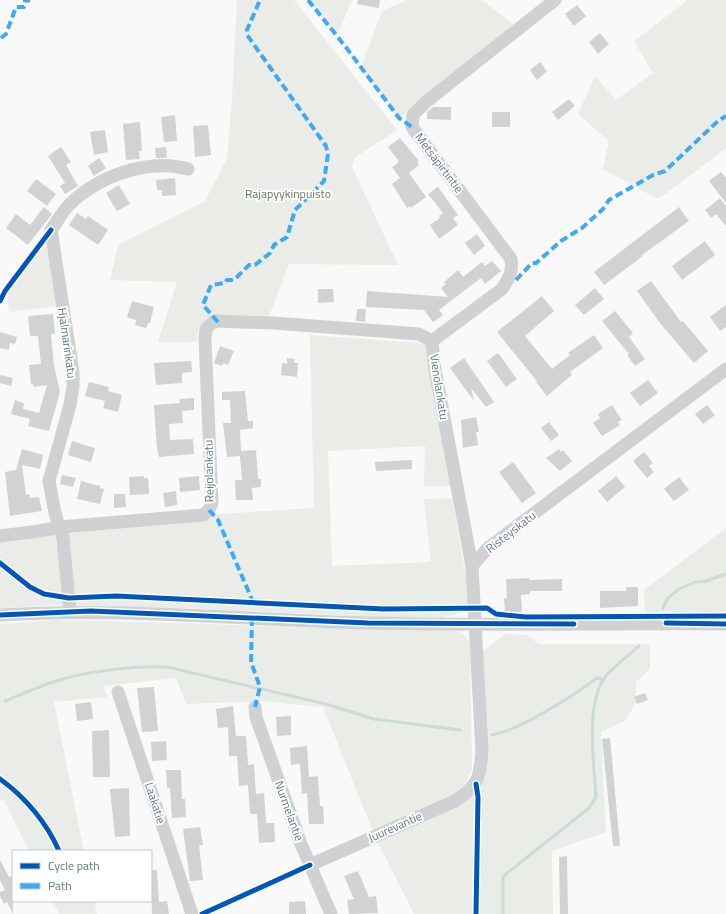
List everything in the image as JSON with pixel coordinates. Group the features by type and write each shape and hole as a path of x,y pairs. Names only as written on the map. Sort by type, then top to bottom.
{"street":[{"name":"Metsäpirtintie","path":"432,341 502,289 510,278 512,268 511,259 412,127 413,115 426,102 555,0"},
{"name":"Hjalmarinkatu","path":"70,612 63,538 51,497 49,481 70,405 73,387 73,372 51,230 68,206 83,193 122,171 133,168 178,166 188,169"},
{"name":"Vienolankatu","path":"206,329 214,322 274,323 419,334 432,341 435,370 472,566"},
{"name":"Reijolankatu","path":"0,536 60,527 202,515 209,510 212,503 206,384 206,329"},
{"name":"Risteyskatu","path":"472,566 488,548 726,369"},
{"path":"472,566 476,625"},
{"path":"0,615 70,612 117,612 368,623 476,625 726,624"},
{"name":"Juurevantie","path":"310,865 454,801 469,792 476,784 480,771 482,751 476,625"},
{"name":"Laakatie","path":"118,692 192,914"},
{"name":"Nurmelantie","path":"256,706 256,717 310,865 331,914"}],"green space":[{"name":"Rajapyykinpuisto","path":"237,0 294,0 397,130 354,158 352,167 398,265 289,264 269,316 212,315 199,328 196,342 158,342 177,282 110,280 118,245 205,201 227,158 232,99"},
{"path":"308,0 352,0 337,36"},
{"path":"407,0 482,0 516,26 399,118 361,67 382,11"},
{"path":"688,0 726,0 726,148 658,199 603,169 609,141 578,114 595,76 616,100 653,73 634,41"},
{"path":"47,245 57,306 9,312 7,294 40,250"},
{"path":"310,335 419,343 428,347 451,486 424,486 425,446 328,451 332,566 431,562 424,499 452,498 470,601 462,613 443,617 380,617 179,608 56,605 0,608 0,540 80,530 201,521 218,514 314,508"},
{"path":"726,528 726,612 645,613 644,590"},
{"path":"56,620 456,631 464,635 470,643 472,769 464,788 452,796 374,834 323,707 261,701 186,704 176,678 104,686 107,697 54,702 84,850 29,850 4,800 0,801 0,624"},
{"path":"505,634 527,635 539,644 650,644 650,669 636,682 636,703 625,721 601,732 606,832 552,851 553,914 414,914 377,841 480,786 482,652"},
{"path":"53,902 94,902 97,914 59,914"}],"building":[{"path":"358,0 380,0 379,8 357,4"},
{"path":"577,5 586,16 574,26 565,14"},
{"path":"600,33 609,44 598,54 589,42"},
{"path":"540,62 547,71 537,80 530,70"},
{"path":"569,99 575,106 558,120 552,112"},
{"path":"433,107 451,107 451,120 427,119 427,112"},
{"path":"492,112 510,112 510,127 492,127"},
{"path":"175,115 177,141 164,142 161,117"},
{"path":"140,122 142,151 139,151 140,159 126,160 123,124"},
{"path":"208,125 211,155 195,157 193,126"},
{"path":"105,130 108,152 94,155 90,132"},
{"path":"400,138 419,161 417,162 419,165 409,173 426,197 411,208 410,206 407,208 392,184 400,178 392,167 398,163 398,160 388,147"},
{"path":"61,147 71,162 66,165 78,186 65,194 60,186 65,183 48,156"},
{"path":"166,147 167,158 156,158 155,148"},
{"path":"99,158 106,168 94,176 88,166"},
{"path":"721,172 726,178 726,203 709,181"},
{"path":"175,178 176,195 162,196 162,190 157,190 156,180"},
{"path":"36,179 56,194 47,206 27,191"},
{"path":"119,185 130,204 117,211 106,193"},
{"path":"438,187 458,215 453,218 458,225 439,239 430,225 440,218 439,216 443,213 428,194"},
{"path":"720,198 726,206 726,226 716,214 711,218 705,210"},
{"path":"44,207 52,214 28,245 6,228 16,214 30,225"},
{"path":"679,207 689,221 604,285 594,272"},
{"path":"77,213 86,219 88,216 108,230 98,245 69,225"},
{"path":"477,234 485,246 474,255 465,243"},
{"path":"705,241 715,255 682,280 672,266"},
{"path":"492,261 501,271 485,284 481,278 439,310 443,315 433,322 424,310 366,307 367,291 448,297 441,288 446,284 444,282 458,270 463,277 482,262 485,266"},
{"path":"651,281 681,322 683,321 708,351 694,363 660,323 637,291"},
{"path":"595,288 604,299 584,315 575,305"},
{"path":"318,289 333,289 334,302 318,303"},
{"path":"542,296 554,311 525,336 552,369 570,355 568,353 594,335 603,348 570,372 572,375 547,396 536,382 537,381 497,332"},
{"path":"132,301 154,307 150,323 148,323 146,328 135,325 136,320 127,317"},
{"path":"726,305 726,327 720,331 710,317"},
{"path":"357,309 366,309 365,322 356,321"},
{"path":"615,311 633,333 629,337 645,359 635,366 627,355 629,354 602,321"},
{"path":"53,314 55,334 51,334 54,366 60,392 49,431 28,426 30,419 11,414 15,400 24,403 23,409 39,413 47,385 34,387 33,384 31,384 29,365 41,364 38,336 30,336 28,316"},
{"path":"0,332 17,337 15,344 10,343 9,350 0,348"},
{"path":"220,346 234,351 228,365 223,363 222,366 214,363"},
{"path":"498,353 517,379 506,387 487,361"},
{"path":"287,358 295,359 294,363 298,363 297,377 281,375 282,363 287,364"},
{"path":"464,358 494,402 486,407 471,388 474,401 450,368"},
{"path":"191,361 192,372 182,373 182,383 156,385 154,363"},
{"path":"0,375 13,378 11,386 0,383"},
{"path":"648,380 658,393 640,406 630,393"},
{"path":"89,382 109,387 108,391 122,395 118,412 103,408 105,401 85,396"},
{"path":"245,391 248,421 253,421 253,428 240,430 241,451 256,450 258,479 261,479 261,487 252,488 253,500 236,500 235,480 242,480 240,456 227,457 223,423 231,423 230,400 222,400 222,392"},
{"path":"194,398 194,410 182,411 183,423 169,424 170,440 193,439 194,454 159,457 157,449 154,405 180,403 179,399"},
{"path":"612,405 622,420 618,422 620,425 602,436 593,423 600,418 598,414"},
{"path":"707,405 715,415 703,424 695,414"},
{"path":"476,417 479,432 476,432 478,445 463,448 461,420"},
{"path":"549,422 559,435 551,441 541,428"},
{"path":"72,441 95,448 91,462 68,455"},
{"path":"22,449 43,455 40,469 22,465 26,495 30,494 30,498 39,497 42,511 10,516 5,472 16,470"},
{"path":"559,449 561,452 563,450 572,461 560,471 546,458"},
{"path":"644,452 653,463 649,466 654,472 647,478 633,461"},
{"path":"412,460 412,469 376,471 375,462"},
{"path":"513,462 536,493 522,503 499,472"},
{"path":"62,475 76,478 73,487 60,484"},
{"path":"144,476 144,478 148,478 149,494 130,495 129,477"},
{"path":"199,476 200,490 180,492 179,478"},
{"path":"616,476 625,487 607,502 598,491"},
{"path":"679,477 689,490 674,501 664,489"},
{"path":"81,481 100,486 100,488 104,489 100,504 77,499"},
{"path":"176,491 177,505 165,507 163,493"},
{"path":"114,494 125,494 126,507 114,508"},
{"path":"529,578 529,580 562,579 562,591 530,591 530,594 521,595 522,612 505,613 504,598 507,598 506,579"},
{"path":"626,587 638,587 638,606 600,608 600,591 626,591"},
{"path":"154,687 158,731 142,732 137,688"},
{"path":"645,693 648,700 637,704 634,697"},
{"path":"91,702 93,719 77,721 75,704"},
{"path":"233,706 236,736 246,736 248,765 254,764 256,794 264,793 266,823 274,823 275,842 259,843 257,814 250,814 248,785 239,786 237,756 229,756 228,727 218,728 216,709"},
{"path":"291,716 291,735 277,736 276,717"},
{"path":"109,730 110,777 93,777 92,731"},
{"path":"610,738 620,846 613,846 602,739"},
{"path":"166,741 167,760 152,761 151,742"},
{"path":"307,746 309,777 318,776 320,806 323,806 324,824 309,824 307,793 302,794 300,764 291,765 290,748"},
{"path":"166,770 181,770 182,799 185,799 186,817 172,818 170,788 167,788"},
{"path":"129,788 130,836 115,837 110,789"},
{"path":"200,827 203,845 199,845 203,880 190,881 183,829"},
{"path":"567,856 568,914 560,914 559,857"},
{"path":"0,860 9,877 11,876 12,878 13,914 7,902 4,904 0,896 0,892 5,890 0,880"},
{"path":"152,870 157,870 159,902 167,901 169,914 152,914"},
{"path":"358,871 369,897 376,896 378,913 349,914 347,900 354,899 344,876"},
{"path":"305,901 306,914 289,914 289,902"}],"waterway":[{"path":"663,608 668,598 679,589 695,582 706,581 726,574"},
{"path":"503,914 503,878 506,874 589,808 596,797 592,735 595,702 605,677 639,646"},
{"path":"5,701 47,684 94,672 124,668 167,667 326,704 374,719 460,730"},
{"path":"492,735 504,732 531,720 561,703 597,678 604,680"}],"marked path":[{"path":"1,38 6,34 16,7 24,7 25,1 30,0"},
{"path":"218,322 203,305 211,285 225,283 227,280 234,280 249,265 255,265 270,253 274,245 287,237 295,210 324,181 328,154 326,146 247,35 247,30 260,0"},
{"path":"308,0 345,46 399,118 412,127"},
{"path":"516,280 532,263 536,263 561,241 582,228 603,209 609,200 653,175 665,171 718,121 726,116"},
{"path":"209,510 218,520 253,602"},
{"path":"252,618 251,662 260,687 255,707"}],"cycle path":[{"path":"0,301 5,291 51,230"},
{"path":"0,563 30,587 44,594 69,598 116,596 384,609 487,608 496,614 526,617 726,616"},
{"path":"0,615 91,611 368,623 574,624"},
{"path":"666,623 726,624"},
{"path":"0,779 18,794 34,811 48,830 58,850"},
{"path":"476,784 478,797 476,914"},
{"path":"202,914 310,865"}]}
